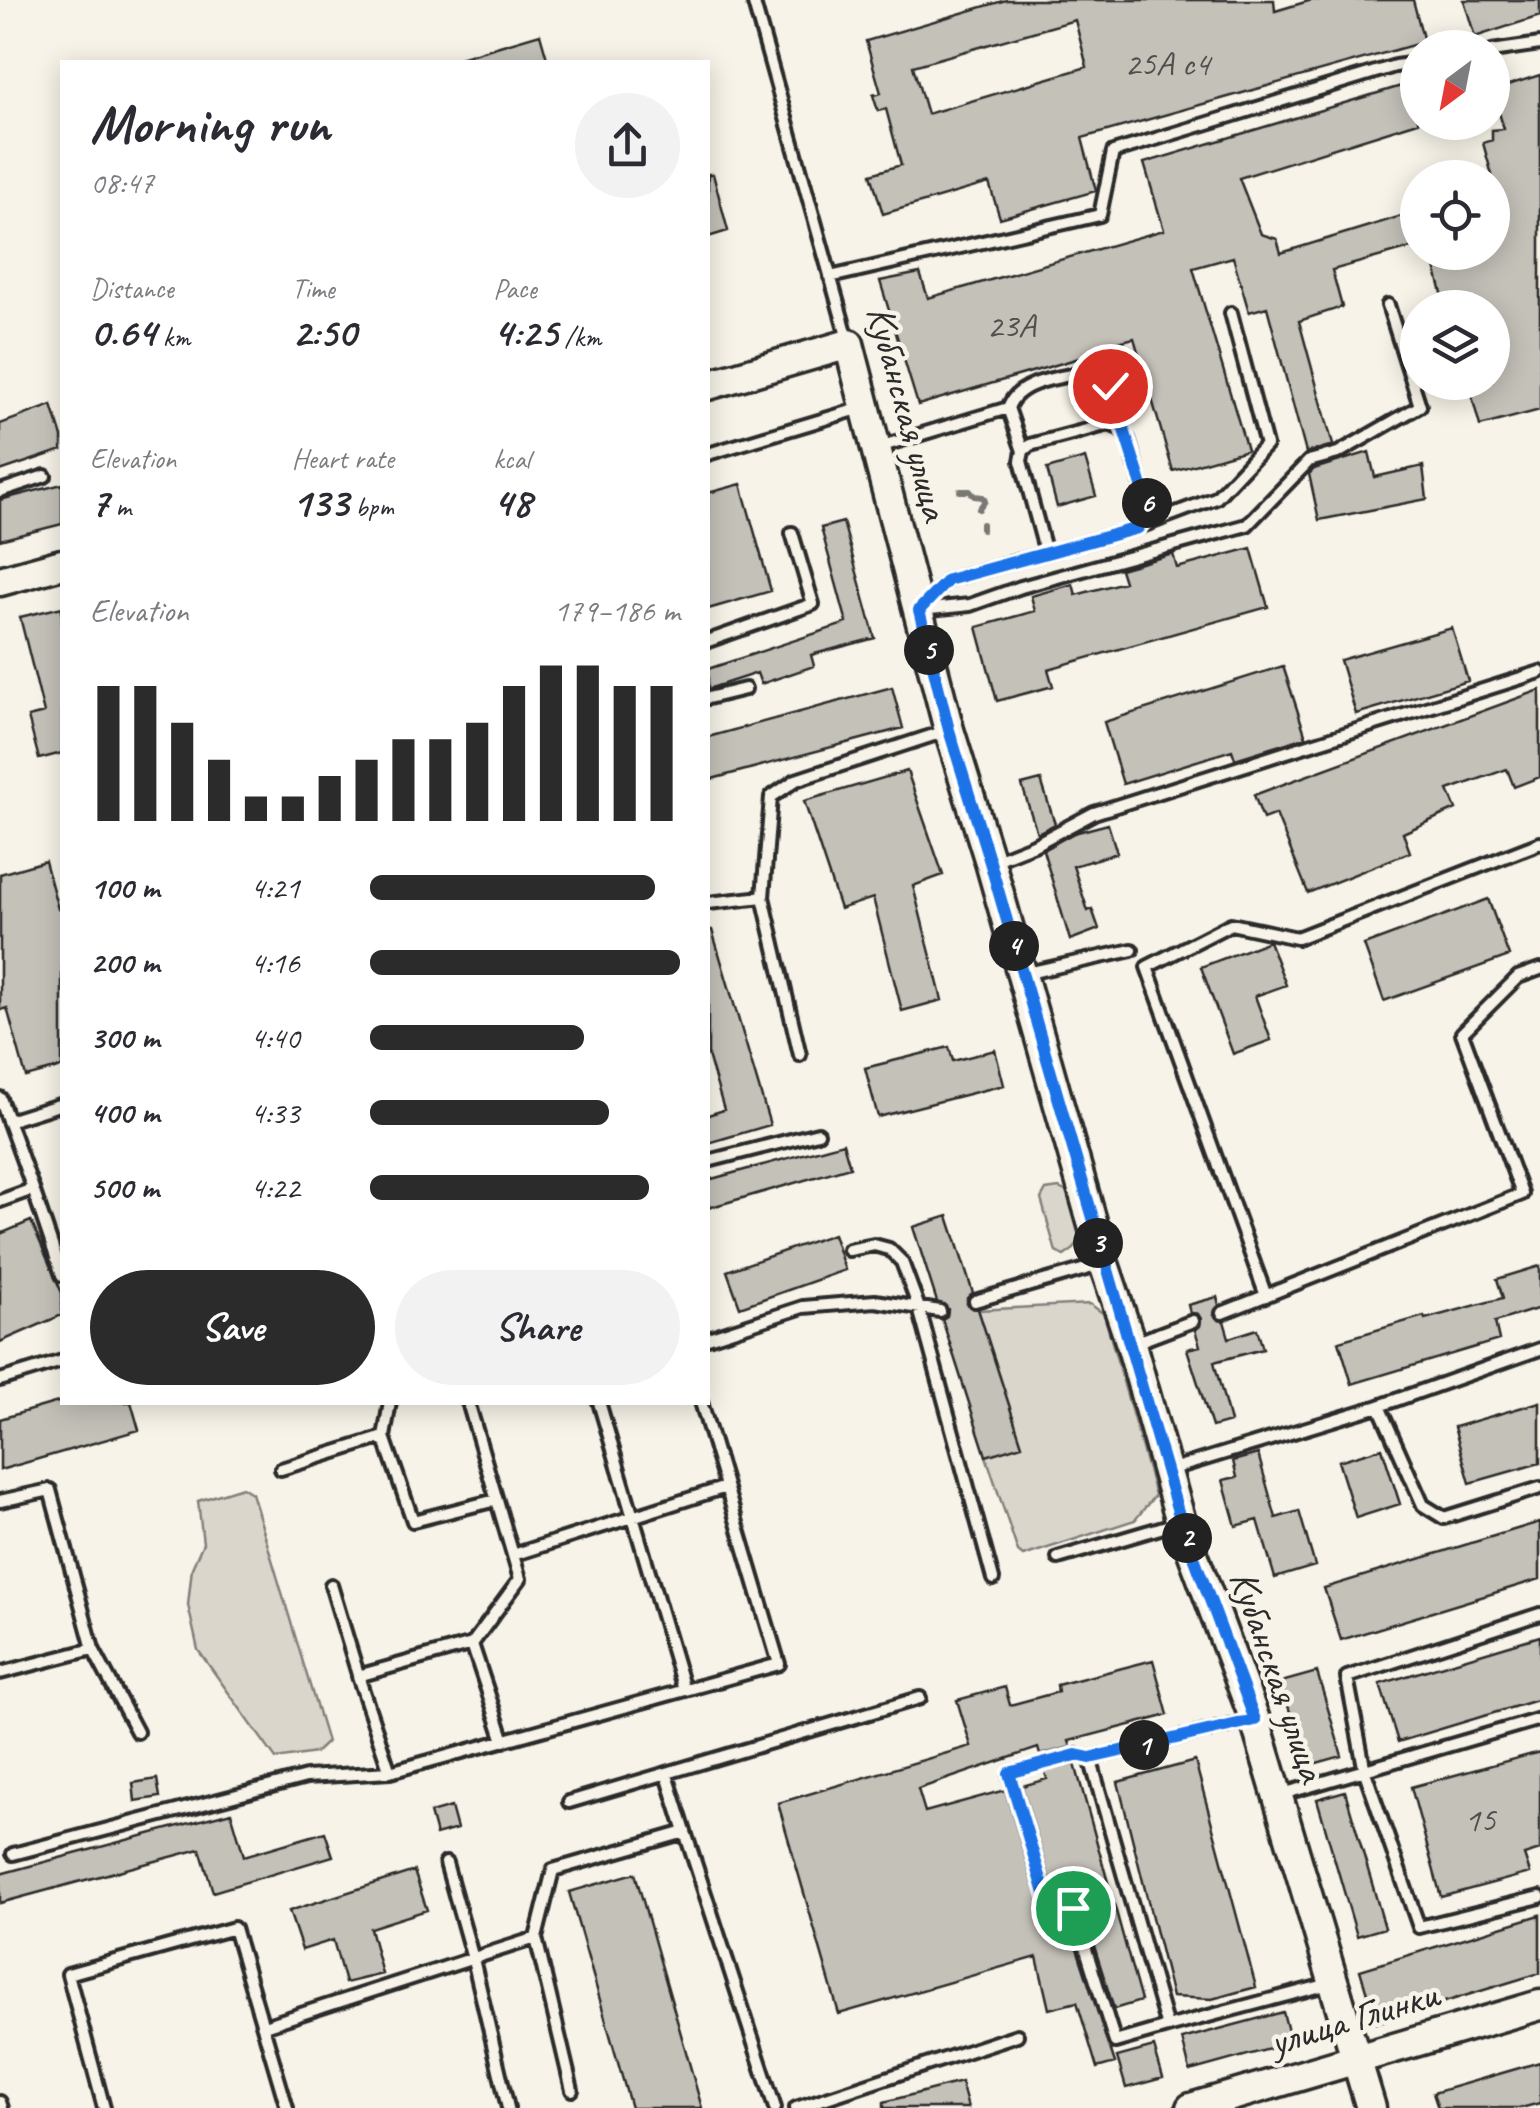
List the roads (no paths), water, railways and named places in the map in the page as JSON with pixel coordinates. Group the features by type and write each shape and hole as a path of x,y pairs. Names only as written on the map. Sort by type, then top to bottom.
{"main road":[{"path":"710,384 849,344"},
{"name":"Кубанская улица","path":"849,344 949,730 1104,1264 1181,1522 1255,1720 1371,2108"},
{"path":"0,581 60,565"},
{"name":"улица Глинки","path":"1206,2106 1540,2004"}],"lane":[{"name":"Кубанская улица","path":"753,0 849,344"},
{"path":"1510,48 1540,44"},
{"path":"830,277 1100,215 1113,152 1400,65"},
{"path":"919,610 954,609 1247,525 1309,461 1338,453 1420,406 1388,305"},
{"path":"919,610 948,580 1138,528 1216,498 1266,446 1231,313"},
{"path":"1046,553 1021,461 1023,450 1008,408 1022,388 1092,370 1102,375 1110,386 1150,511 1138,528"},
{"path":"710,453 865,407"},
{"path":"878,448 1008,408"},
{"path":"1023,450 1030,444 1109,424 1121,429"},
{"path":"0,490 45,476"},
{"path":"710,640 813,604 792,532"},
{"path":"990,862 1034,845 1094,812 1540,672"},
{"path":"710,698 745,689"},
{"path":"800,1055 763,897 771,797 796,780 949,730"},
{"path":"1266,1296 1147,967 1231,924 1297,938 1540,843"},
{"path":"710,902 763,897"},
{"path":"1022,974 1132,950"},
{"path":"1222,1313 1522,1194 1462,1033 1518,978 1540,970"},
{"path":"0,1098 60,1268"},
{"path":"8,1122 60,1105"},
{"path":"710,1160 818,1133"},
{"path":"0,1201 33,1189"},
{"path":"849,1250 874,1245 889,1250 902,1262 919,1308 993,1579"},
{"path":"975,1301 1104,1264"},
{"path":"710,1337 803,1307 876,1301 940,1311"},
{"path":"1131,1344 1192,1321"},
{"path":"1168,1470 1379,1406 1540,1349"},
{"path":"0,1380 60,1362"},
{"path":"389,1405 384,1437 412,1521 496,1500"},
{"path":"390,1772 358,1676 472,1644 520,1579 469,1405"},
{"path":"600,1405 684,1690"},
{"path":"12,1854 306,1778 390,1772 779,1664 701,1405"},
{"path":"1379,1406 1424,1505 1444,1518 1540,1488"},
{"path":"281,1469 384,1437"},
{"path":"513,1554 726,1488"},
{"path":"0,1501 50,1490 93,1649 137,1732"},
{"path":"1058,1558 1181,1522"},
{"path":"331,1585 360,1682"},
{"path":"1540,1614 1346,1678 1364,1772 1418,1927 1540,1897"},
{"path":"472,1644 504,1741"},
{"path":"0,1672 93,1649"},
{"path":"569,1802 920,1698"},
{"path":"1255,1720 1090,1758 1076,1755 1009,1773 1051,1913 1073,1908 1115,2042 1334,1982"},
{"path":"1278,1796 1540,1720"},
{"path":"1090,1758 1166,2028"},
{"path":"667,1775 776,2108"},
{"path":"572,2090 536,1938 552,1870 685,1832"},
{"path":"446,1863 474,1958 508,2108"},
{"path":"104,2108 68,1974 234,1928 288,2108"},
{"path":"264,2026 536,1938"},
{"path":"796,2108 1017,2035"}],"waterway":[{"path":"960,491 983,497 985,501 979,509"},
{"path":"982,524 982,530"}]}
